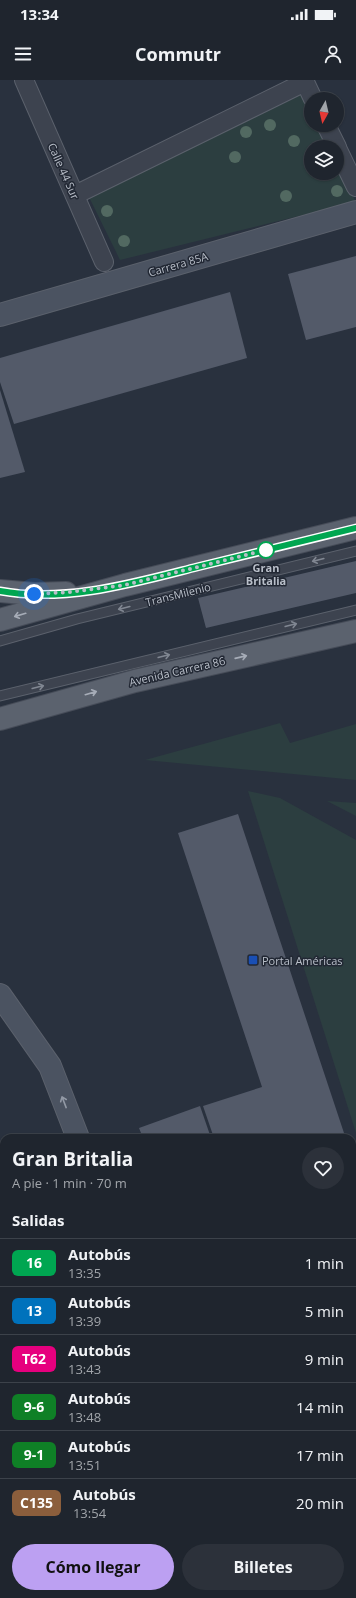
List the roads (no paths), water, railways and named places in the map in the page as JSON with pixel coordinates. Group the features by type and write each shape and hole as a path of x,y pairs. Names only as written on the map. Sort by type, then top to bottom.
{"main road":[{"path":"0,620 125,585 356,528"},
{"path":"0,591 34,594 70,592 125,585"},
{"name":"Avenida Carrera 86","path":"0,719 135,681 356,631"}],"street":[{"name":"Calle 44 Sur","path":"24,80 104,262"},
{"path":"75,195 305,81 310,92"},
{"path":"344,162 356,187"},
{"name":"Carrera 85A","path":"0,315 356,212"},
{"path":"0,995 50,1066 76,1134"}],"lane":[{"name":"TransMilenio","path":"0,641 77,619 356,551"},
{"path":"0,696 356,610"}],"place":[{"name":"Gran Britalia","path":"266,550"},
{"name":"Portal Américas","path":"253,960"}]}
